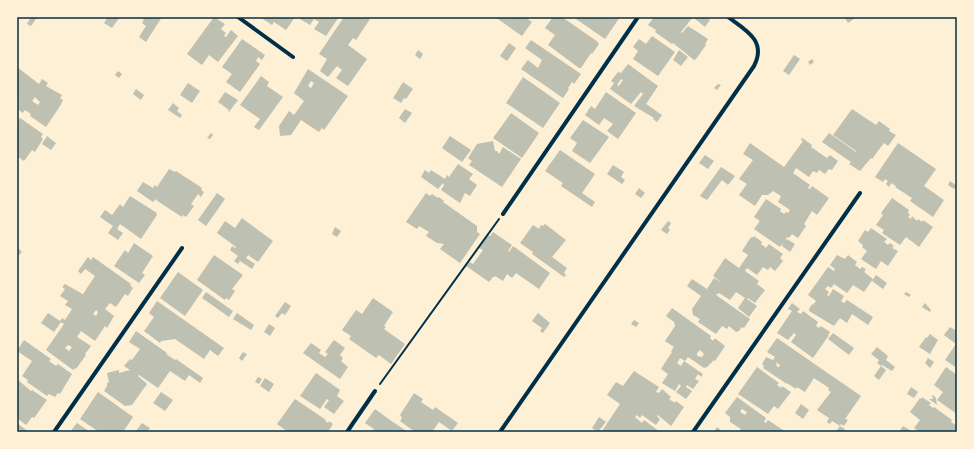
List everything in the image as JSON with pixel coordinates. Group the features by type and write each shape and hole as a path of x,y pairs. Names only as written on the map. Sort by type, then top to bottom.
{"street":[{"path":"238,17 293,57"},
{"path":"503,214 638,17"},
{"path":"500,432 754,66 758,58 756,40 749,32 728,17"},
{"path":"693,432 860,193"},
{"path":"54,432 182,248"},
{"path":"347,432 375,391"}],"path":[{"path":"375,391 503,214"}],"building":[{"path":"31,17 36,19 31,26 27,24"},
{"path":"108,17 120,17 112,28 104,23"},
{"path":"141,17 162,17 146,42 139,37 146,26 142,23 144,19"},
{"path":"214,17 225,24 221,29 226,33 224,36 226,37 231,30 238,36 218,62 209,55 202,65 187,54"},
{"path":"260,17 295,17 286,30 274,22 272,25"},
{"path":"301,17 339,17 326,36 314,29 319,22 314,19 310,25 300,19"},
{"path":"344,17 368,17 370,19 356,40 353,38 348,45 367,59 348,86 336,78 342,70 337,66 328,77 320,71 327,59 319,54"},
{"path":"495,17 525,17 532,22 522,36"},
{"path":"553,17 562,17 598,42 599,44 581,68 548,45 555,35 545,28"},
{"path":"577,17 620,17 605,39 576,19"},
{"path":"654,17 693,17 681,32 682,33 688,26 708,39 705,44 706,45 696,59 694,60 673,43 672,44 655,32 656,30 648,25"},
{"path":"696,17 705,17 710,20 705,27 695,19"},
{"path":"845,18 855,18 848,23"},
{"path":"652,36 675,52 658,76 633,59 638,51 633,47 639,39 646,44"},
{"path":"242,39 265,55 262,60 258,57 256,61 260,64 240,92 226,82 232,74 222,67"},
{"path":"531,40 581,74 574,84 572,82 563,98 521,69 528,60 538,68 542,60 525,48"},
{"path":"509,43 516,48 507,61 500,56"},
{"path":"418,50 423,54 420,59 415,55"},
{"path":"679,50 688,57 681,66 673,60"},
{"path":"794,55 800,59 789,75 783,71"},
{"path":"812,59 814,62 810,65 808,62"},
{"path":"628,64 658,86 646,104 662,115 657,122 653,119 654,118 634,106 643,94 641,92 631,104 610,89 614,83 611,81 618,72 621,73","holes":["621,79 623,80 619,86 617,85"]},
{"path":"17,67 39,84 42,79 48,83 46,86 62,95 60,98 63,100 46,127 30,116 31,114 25,110 23,113 17,109 19,99 17,98","holes":["35,97 40,102 38,105 32,101"]},
{"path":"308,69 348,96 324,130 322,128 319,132 301,120 291,135 280,136 279,126 289,111 294,115 304,101 294,93","holes":["311,81 314,83 311,88 308,86"]},
{"path":"118,71 122,74 119,78 115,75"},
{"path":"261,76 269,82 267,86 283,97 259,130 254,127 260,119 240,105"},
{"path":"523,77 560,103 543,128 506,103"},
{"path":"403,82 413,89 401,103 393,98"},
{"path":"188,83 200,91 192,103 180,95"},
{"path":"718,84 721,85 717,90 714,88"},
{"path":"136,89 144,95 141,100 133,94"},
{"path":"225,92 238,100 229,112 229,110 218,102"},
{"path":"606,92 636,113 618,139 607,131 613,124 604,118 599,125 585,115 591,106 595,109"},
{"path":"173,103 179,108 177,111 182,115 180,118 168,110"},
{"path":"405,109 412,113 405,123 399,118"},
{"path":"852,109 876,125 879,121 890,129 889,131 896,135 888,146 884,143 872,159 871,158 860,171 849,164 851,162 822,142 829,133 856,152 833,135"},
{"path":"511,113 539,133 522,158 493,138"},
{"path":"20,118 43,134 41,137 43,139 35,152 32,150 24,161 17,156 17,123"},
{"path":"583,120 609,137 590,163 572,151 577,143 570,138"},
{"path":"211,133 213,135 210,139 207,138"},
{"path":"47,136 56,143 51,150 42,144"},
{"path":"450,136 471,150 462,162 442,148"},
{"path":"802,138 812,145 811,147 827,158 830,155 838,161 832,170 829,169 825,174 819,170 817,173 813,171 809,177 796,168 793,173 810,185 808,188 810,189 812,186 829,198 817,215 812,211 804,224 806,226 798,238 792,234 789,238 787,237 785,241 787,239 795,244 790,252 782,246 783,243 780,247 754,229 760,221 754,217 766,199 781,209 780,211 784,214 786,212 788,213 790,210 778,202 781,196 773,191 768,195 762,195 755,206 739,195 747,184 739,179 753,160 743,154 750,143 784,167 803,141 801,140"},
{"path":"493,141 495,151 499,154 503,147 521,159 502,187 469,165 472,161 468,158 477,144"},
{"path":"898,143 936,169 924,186 944,200 933,217 910,201 912,198 895,187 896,186 891,183 889,187 886,184 888,181 885,179 883,182 875,177"},
{"path":"560,150 595,174 582,193 595,202 592,207 561,186 563,183 545,171"},
{"path":"705,155 714,161 708,169 699,163"},
{"path":"458,164 473,174 469,179 477,185 470,196 465,193 460,203 441,190 444,185 443,183 438,189 421,177 425,170 429,173 431,170 445,179 447,175 449,177"},
{"path":"613,165 624,172 621,177 625,180 622,184 607,174"},
{"path":"721,167 735,176 728,185 722,180 707,200 700,196"},
{"path":"169,169 175,172 176,171 202,188 201,190 204,192 201,197 198,194 191,204 194,206 186,217 183,215 182,217 156,200 157,198 153,202 137,191 143,182 153,188 155,185 157,187"},
{"path":"950,181 957,186 954,189 948,185"},
{"path":"639,188 645,193 641,198 635,194"},
{"path":"217,193 225,199 206,226 198,220"},
{"path":"426,193 430,196 432,194 438,198 439,197 444,201 443,202 477,226 477,232 480,234 460,263 440,249 444,244 437,243 426,236 429,232 419,226 417,229 406,222"},
{"path":"130,196 157,213 157,215 141,239 120,224 117,229 123,233 118,240 108,233 113,226 100,217 105,210 112,215 120,204 123,207"},
{"path":"892,198 909,210 908,213 910,215 908,217 911,219 912,216 917,221 918,219 922,222 923,220 933,227 919,247 906,237 900,245 882,233 884,230 876,225 883,215 881,213"},
{"path":"242,218 273,241 258,262 248,255 246,258 255,264 252,269 240,261 238,264 234,261 238,256 230,250 232,246 235,248 236,247 217,233 225,221 235,228"},
{"path":"668,221 671,223 668,228 670,230 667,234 661,230"},
{"path":"545,224 566,240 552,257 567,268 564,273 566,275 564,277 532,254 533,252 520,243 533,225 539,229 541,225 543,226"},
{"path":"335,227 341,231 337,237 332,234"},
{"path":"871,228 887,239 884,242 888,245 890,243 894,246 892,248 898,251 888,266 881,261 876,269 861,259 867,251 858,241 865,230 868,232"},
{"path":"493,232 512,245 508,251 509,252 513,246 550,273 539,289 516,273 512,278 507,274 503,281 495,276 489,282 466,266 470,262 473,264 483,250 479,248 488,235 490,236"},
{"path":"754,236 762,242 761,244 766,248 769,244 783,254 780,258 783,261 775,271 770,267 768,270 763,267 757,275 747,268 745,271 759,281 757,284 765,290 755,303 748,298 747,299 757,306 749,317 738,308 745,298 736,292 730,300 719,293 716,295 750,319 744,328 742,327 739,331 736,332 729,326 727,329 722,326 716,334 698,322 700,319 693,315 692,309 701,296 687,286 692,279 707,289 714,278 722,283 713,276 725,258 739,268 748,255 742,251 751,237 752,238"},
{"path":"134,243 153,256 142,273 145,275 139,283 114,266 125,250 128,253"},
{"path":"17,247 22,252 17,257"},
{"path":"214,255 243,275 232,289 235,291 229,300 226,298 225,300 197,280"},
{"path":"837,255 845,259 848,255 857,262 855,265 860,269 862,267 866,269 864,272 873,279 864,292 853,285 847,293 834,284 831,288 828,286 825,289 829,292 827,295 829,296 833,289 844,296 841,301 844,303 847,300 873,317 868,325 852,314 847,323 840,318 834,326 809,311 812,304 813,305 816,301 808,295 828,267 834,271 835,269 830,265"},
{"path":"88,257 91,260 93,257 131,284 130,285 133,288 128,296 125,294 116,307 110,303 105,309 114,316 107,328 105,326 95,341 81,331 77,337 91,346 76,369 75,368 73,370 46,350 64,324 61,322 54,332 41,323 48,313 60,321 62,318 65,320 72,309 65,305 68,301 60,296 65,289 62,287 65,284 86,296 83,294 95,276 85,269 81,274 78,271","holes":["96,310 98,312 96,316 93,314","68,345 72,347 69,351 65,348"]},
{"path":"178,272 203,290 185,316 160,298"},
{"path":"876,275 887,283 883,289 872,281"},
{"path":"206,292 233,311 229,317 202,298"},
{"path":"906,292 911,295 909,297 904,294"},
{"path":"373,298 393,312 384,326 386,327 384,329 405,344 391,364 379,355 376,358 349,339 351,336 342,330 356,310 362,314"},
{"path":"157,301 224,348 218,356 210,350 204,359 175,339 161,341 160,343 144,331 154,317 149,313"},
{"path":"285,302 291,306 285,315 282,313 278,318 275,316"},
{"path":"792,303 800,309 797,312 801,314 803,311 818,322 816,326 819,328 821,326 830,332 813,358 791,342 796,335 794,333 788,340 777,333 792,311 788,309"},
{"path":"925,303 931,310 930,312 922,307"},
{"path":"672,308 711,336 710,338 713,341 716,339 725,346 715,361 714,360 704,368 688,357 685,361 680,358 677,363 681,366 684,361 703,374 701,377 698,374 695,379 699,381 693,389 687,385 686,387 692,391 686,399 676,392 681,386 679,384 675,391 662,383 668,374 661,369 674,347 665,341 675,326 674,322 666,316","holes":["700,350 704,354 702,357 697,356 697,353"]},
{"path":"237,313 254,325 251,330 233,319"},
{"path":"538,313 550,323 543,333 540,331 542,328 532,321"},
{"path":"634,320 639,323 636,327 631,324"},
{"path":"269,324 275,328 270,336 264,332"},
{"path":"950,327 957,331 957,368 945,360 956,344 944,335"},
{"path":"136,331 167,353 166,354 175,360 176,359 203,378 200,383 189,375 185,381 170,371 158,388 139,375 138,376 147,384 132,405 125,406 104,391 107,383 109,382 107,373 119,370 119,373 130,370 124,366 130,359 132,360 140,349 129,342"},
{"path":"833,333 854,348 849,355 828,339"},
{"path":"930,334 938,340 930,354 919,347"},
{"path":"777,338 861,396 845,419 848,420 844,426 841,424 840,426 832,421 830,424 827,422 829,418 817,410 831,392 828,390 829,388 814,378 805,392 797,387 796,389 787,384 763,368 764,366 762,364 766,357 773,360 775,357 767,352","holes":["776,362 780,365 777,367"]},
{"path":"24,340 51,359 49,361 56,366 58,364 72,374 60,394 58,393 55,397 49,394 47,396 27,382 28,380 22,376 32,361 17,351"},
{"path":"334,340 345,348 340,355 343,358 341,361 348,367 340,379 303,353 311,343 321,350 319,353 325,357 328,354 325,352"},
{"path":"877,347 888,356 886,360 895,367 892,371 877,363 879,360 871,354"},
{"path":"243,352 247,354 242,361 239,358"},
{"path":"928,358 934,362 930,368 925,363"},
{"path":"881,366 886,370 879,380 874,376"},
{"path":"757,367 779,383 777,385 781,388 782,386 791,392 778,409 774,406 768,414 738,394"},
{"path":"946,367 957,375 957,414 937,400 943,392 934,385"},
{"path":"634,371 659,387 656,392 659,393 662,389 671,397 669,399 675,403 676,401 684,407 671,426 658,415 657,416 660,419 656,425 642,415 640,418 637,415 635,417 642,423 644,420 660,432 602,431 620,404 607,395 616,382 623,386"},
{"path":"316,373 340,390 337,396 344,401 334,414 324,407 329,400 327,399 320,409 300,396"},
{"path":"258,377 262,379 259,384 255,382"},
{"path":"265,378 274,384 269,392 260,386"},
{"path":"17,379 31,391 32,390 47,400 34,418 32,417 26,425 17,418"},
{"path":"911,387 918,392 914,398 907,394"},
{"path":"98,392 133,417 123,432 99,432 80,419"},
{"path":"161,392 173,400 165,411 153,403"},
{"path":"414,393 423,399 421,402 433,410 435,407 458,423 452,431 439,422 432,432 415,432 400,421 402,418 400,415"},
{"path":"933,395 936,398 937,405 929,399 933,399"},
{"path":"737,397 766,418 764,422 766,423 768,420 786,432 739,432 741,429 730,422 730,417 725,413","holes":["742,409 747,412 745,415 740,412"]},
{"path":"922,397 931,403 929,405 952,420 951,422 957,426 957,432 920,432 914,428 920,420 910,412"},
{"path":"295,399 326,420 325,421 328,423 329,421 333,424 328,432 288,432 277,424"},
{"path":"801,404 809,410 803,419 795,413"},
{"path":"375,409 408,432 371,432 374,429 365,423"},
{"path":"599,417 606,422 598,432 592,428"},
{"path":"17,423 29,432 18,432 19,430 17,429"},
{"path":"77,423 90,432 70,432"},
{"path":"142,423 150,428 147,432 136,431"},
{"path":"840,426 845,429 843,432 836,431"},
{"path":"903,426 913,432 899,432"},
{"path":"717,427 723,432 714,432"}]}
